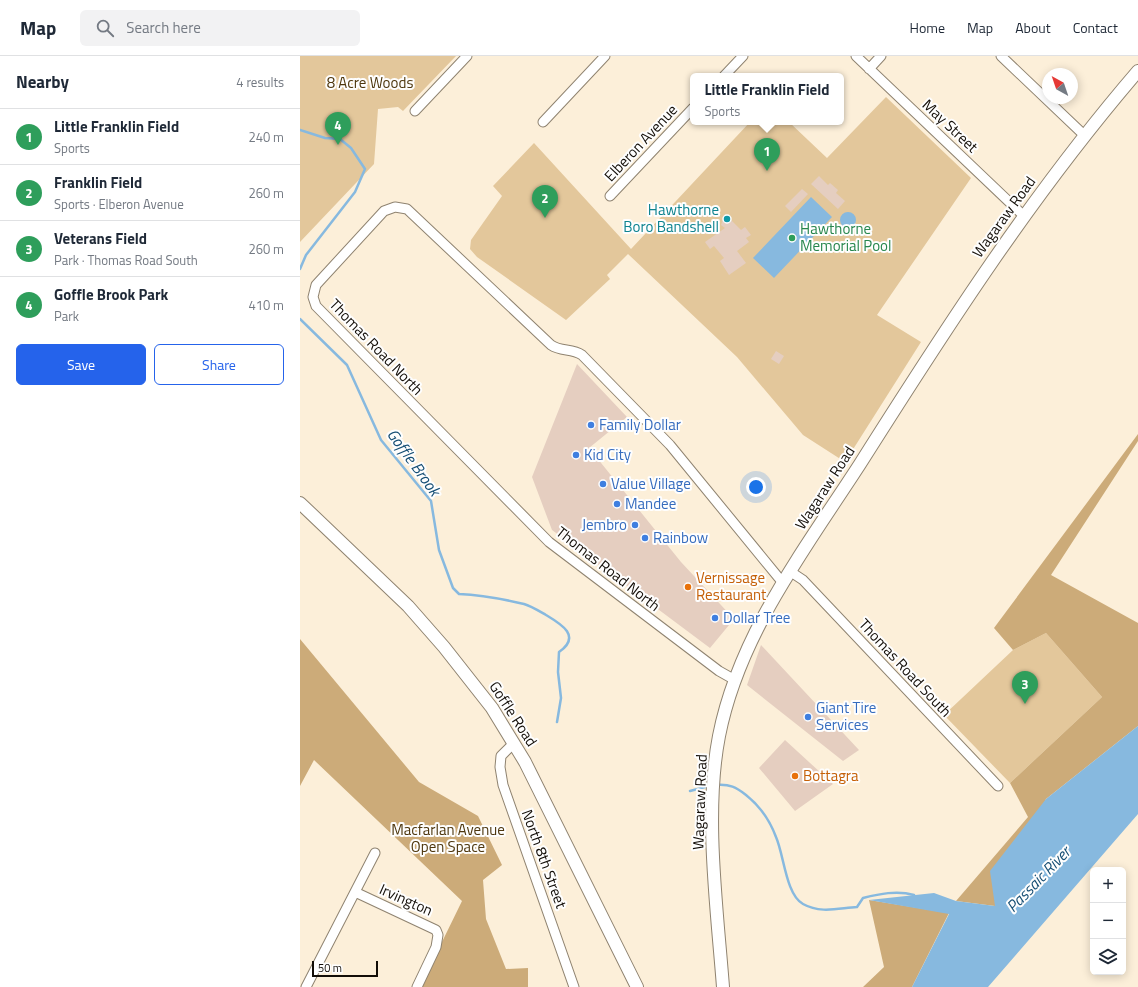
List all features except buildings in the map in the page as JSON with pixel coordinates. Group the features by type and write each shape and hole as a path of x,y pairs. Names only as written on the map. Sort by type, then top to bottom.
{"main road":[{"name":"Wagaraw Road","path":"723,987 713,837 714,776 719,738 735,680 753,636 783,583 959,308 1084,135 1138,71"},
{"name":"Goffle Road","path":"300,503 389,586 427,627 489,704 514,744 637,987"}],"street":[{"path":"415,111 467,56"},
{"path":"543,122 605,56"},
{"path":"727,73 743,56"},
{"name":"May Street","path":"856,56 1024,216"},
{"path":"869,68 881,56"},
{"path":"1001,56 1084,135"},
{"name":"Elberon Avenue","path":"610,196 690,111"},
{"name":"Thomas Road North","path":"735,680 714,667 549,542 316,306 313,297 316,285 384,211 395,207 406,209 551,345 556,349 577,351 582,355 670,445 783,583"},
{"name":"Thomas Road South","path":"791,572 803,580 998,786"},
{"name":"North 8th Street","path":"514,744 500,758 503,785 574,987"},
{"path":"306,985 375,853"},
{"name":"Irvington","path":"355,892 436,930 438,941 417,987"}],"green space":[{"name":"8 Acre Woods","path":"300,56 456,56 403,111 398,107 378,109 374,164 300,242"},
{"path":"886,97 971,178 877,315 921,342 845,462 803,435 737,357 628,254 607,275 610,279 566,320 477,257 470,249 471,240 502,196 493,186 534,143 631,249 747,125 792,125 827,158"},
{"path":"1138,434 1138,441 1051,575 1138,623 1138,726 1046,799 995,906 956,901 1028,817 1010,783 1102,697 1046,633 1013,650 994,628"},
{"path":"1046,633 1102,697 1010,783 944,715 1013,650"},
{"name":"Macfarlan Avenue Open Space","path":"300,639 419,782 478,816 502,865 483,880 486,919 506,969 528,968 528,987 420,987 462,901 314,760 300,786"},
{"path":"869,900 949,913 912,987 863,987 884,967"}],"water":[{"name":"Hawthorne Memorial Pool","path":"811,197 832,217 774,278 753,258"},
{"path":"848,212 854,214 856,220 854,226 848,228 842,226 840,220 842,214"},
{"name":"Passaic River","path":"1138,726 1138,814 1092,867 1090,867 1090,869 988,987 912,987 949,914 869,900 934,893 956,901 995,906 990,871 1046,799"}],"waterway":[{"name":"Goffle Brook","path":"300,130 325,138 340,139 351,148 365,169 355,192 306,255 300,269"},
{"name":"Goffle Brook","path":"300,319 347,365 381,440 431,501 439,550 453,588 459,594 508,600 527,605 558,622 567,631 569,641 559,652 558,672 561,698 557,722"},
{"name":"Goffle Brook","path":"716,785 725,785 739,790 751,799 764,814 771,825 779,845 789,884 797,899 803,904 816,909 837,909 857,907 863,898 882,894 901,893 914,895"},
{"name":"Goffle Brook","path":"690,791 709,786"}],"place":[{"name":"Goffle Brook Park","path":"338,145"},
{"name":"Little Franklin Field","path":"767,171"},
{"name":"Franklin Field","path":"545,218"},
{"name":"Hawthorne Boro Bandshell","path":"727,219"},
{"name":"Hawthorne Memorial Pool","path":"792,238"},
{"name":"Family Dollar","path":"591,425"},
{"name":"Kid City","path":"576,455"},
{"name":"Value Village","path":"603,484"},
{"name":"Mandee","path":"617,504"},
{"name":"Jembro","path":"635,525"},
{"name":"Rainbow","path":"645,538"},
{"name":"Vernissage Restaurant","path":"688,587"},
{"name":"Dollar Tree","path":"715,618"},
{"name":"Veterans Field","path":"1025,704"},
{"name":"Giant Tire Services","path":"808,717"},
{"name":"Bottagra","path":"795,776"}]}
